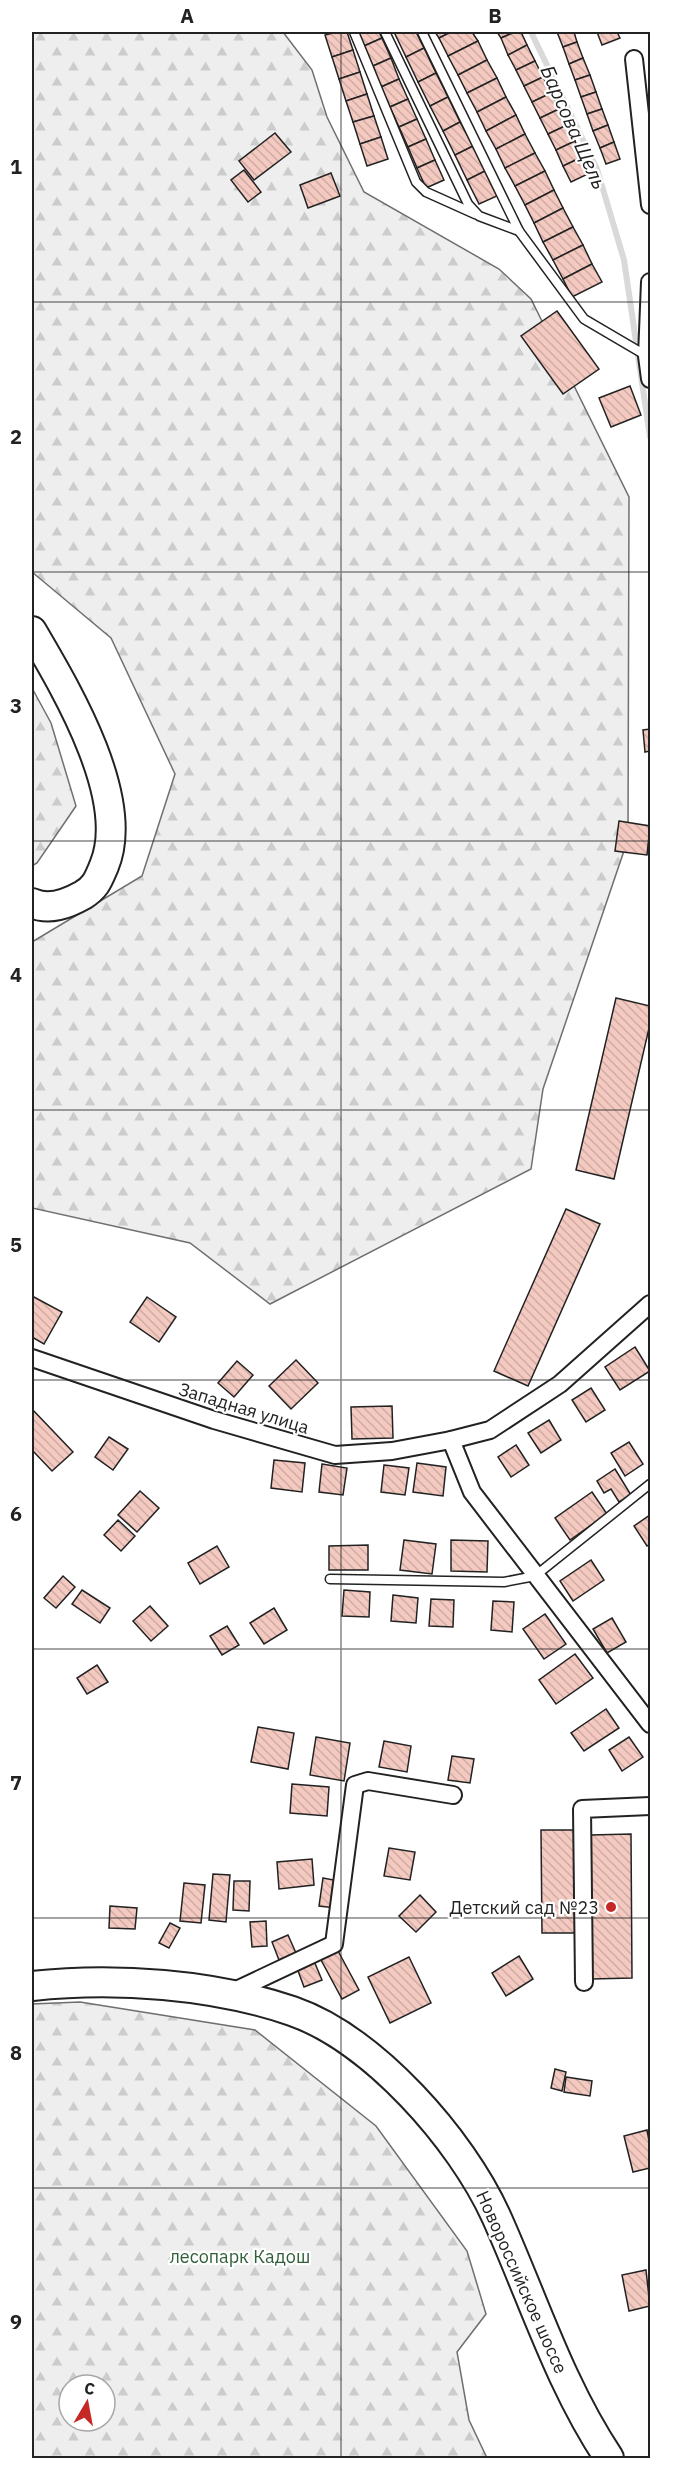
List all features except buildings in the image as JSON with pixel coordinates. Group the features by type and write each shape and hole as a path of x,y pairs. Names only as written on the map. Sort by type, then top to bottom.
{"highway":[{"path":"32,631 56,672 88,738 111,807 109,855 94,888 69,903 42,908 32,903"},
{"name":"Новороссийское шоссе","path":"32,1986 130,1983 229,1994 294,2012 351,2042 400,2084 445,2135 471,2170 495,2214 551,2353 609,2458"}],"street":[{"path":"634,59 651,206"},
{"path":"651,282 647,356 651,379"},
{"name":"Западная улица","path":"32,1358 213,1420 335,1455 392,1450 451,1440 490,1430 560,1384 651,1304"},
{"path":"451,1440 472,1492 651,1724"},
{"path":"229,1994 334,1944 355,1785 368,1781 453,1795"},
{"path":"584,1982 582,1809 651,1806"}],"lane":[{"path":"354,32 416,182 426,192 519,231"},
{"path":"385,32 468,204 479,216"},
{"path":"422,32 519,231 584,318 647,356"},
{"path":"330,1578 504,1582 535,1576 651,1484"}],"green space":[{"path":"32,32 283,32 312,70 327,117 364,192 499,269 531,299 629,497 628,839 543,1089 531,1169 270,1304 190,1243 32,1208 32,942 142,876 175,774 111,638 32,572"},
{"path":"32,688 51,723 76,806 37,863 32,866"},
{"name":"лесопарк Кадош","path":"80,2002 255,2030 376,2126 467,2251 486,2314 457,2352 469,2420 487,2458 32,2458 32,2004"}],"waterway":[{"name":"Барсова Щель","path":"531,32 597,169 624,260 650,437"}],"place":[{"name":"Детский сад №23","path":"611,1907"}]}
